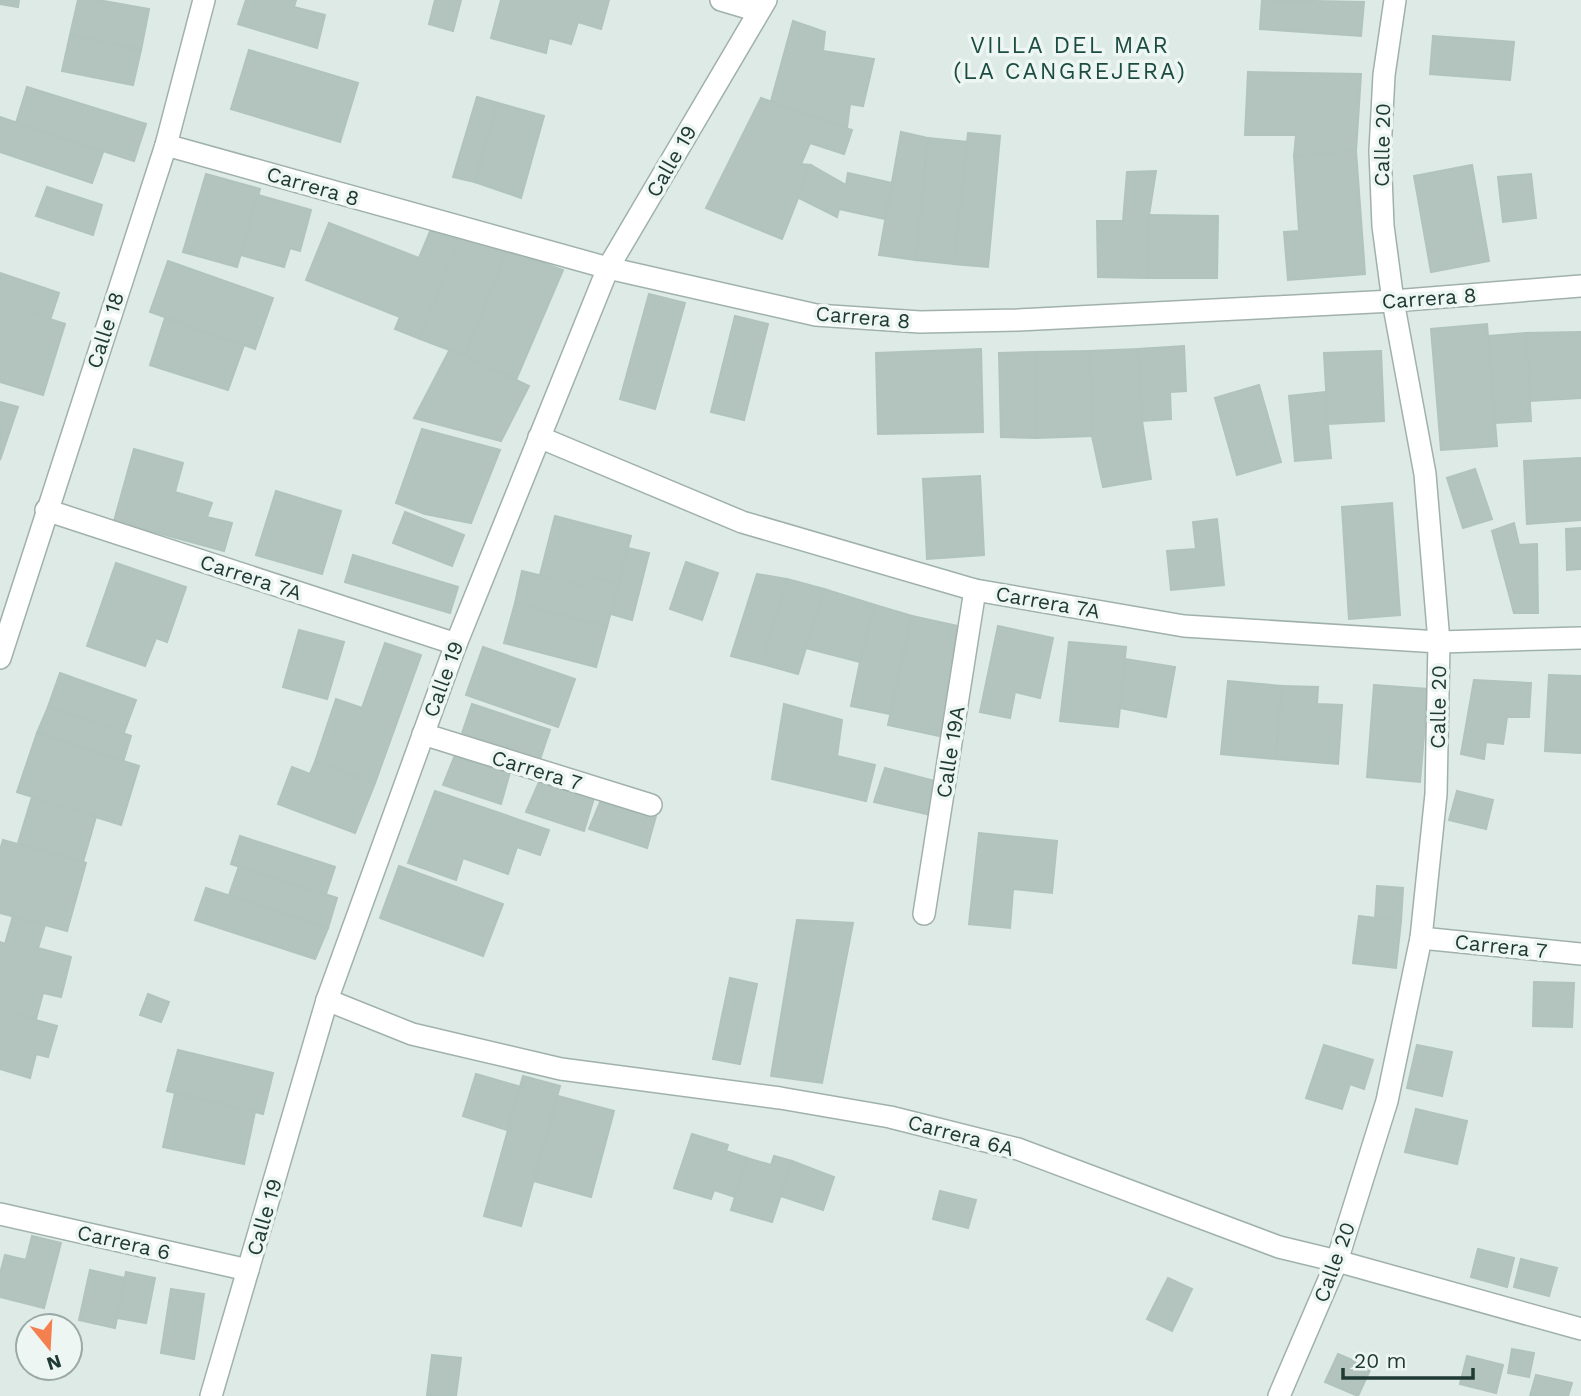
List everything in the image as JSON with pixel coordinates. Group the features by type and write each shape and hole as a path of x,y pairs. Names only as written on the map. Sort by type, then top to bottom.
{"street":[{"name":"Calle 18","path":"0,658 166,145 204,0"},
{"path":"722,0 762,5"},
{"name":"Calle 20","path":"1279,1396 1337,1261 1387,1101 1420,938 1436,794 1439,642 1425,474 1393,301 1383,226 1380,151 1384,75 1395,0"},
{"name":"Calle 19","path":"211,1396 327,1000 456,644 608,268 762,5"},
{"name":"Carrera 8","path":"166,145 608,268 816,315 920,322 1017,320 1393,301 1581,286"},
{"name":"Carrera 7A","path":"539,438 742,522 975,590 1184,626 1439,642 1581,638"},
{"name":"Carrera 7A","path":"46,510 456,644"},
{"name":"Calle 19A","path":"924,914 975,590"},
{"name":"Carrera 7","path":"423,734 651,805"},
{"name":"Carrera 7","path":"1420,938 1581,954"},
{"name":"Carrera 6A","path":"327,1000 412,1034 561,1069 780,1098 890,1117 1018,1149 1279,1247 1581,1329"},
{"name":"Carrera 6","path":"0,1214 248,1270"}],"building":[{"path":"0,0 19,0 18,7 0,4"},
{"path":"78,0 98,0 149,9 141,50 70,35"},
{"path":"246,0 296,0 294,7 325,15 317,48 238,24"},
{"path":"435,0 461,0 453,31 429,24"},
{"path":"501,0 609,0 601,29 578,22 571,44 549,38 546,53 491,38"},
{"path":"1262,0 1364,2 1361,36 1260,29"},
{"path":"793,21 825,32 823,51 874,59 863,106 850,104 847,128 771,101"},
{"path":"70,35 141,50 133,85 62,71"},
{"path":"1433,36 1514,42 1510,80 1430,74"},
{"path":"249,50 358,83 340,142 231,109"},
{"path":"1248,72 1361,74 1356,151 1294,156 1296,135 1245,135"},
{"path":"27,87 146,124 134,161 16,123"},
{"path":"477,97 498,103 475,182 453,177"},
{"path":"761,98 852,130 844,154 810,143 801,164 811,165 782,239 706,208"},
{"path":"498,103 544,116 521,198 475,182"},
{"path":"0,117 103,152 92,183 0,152"},
{"path":"901,132 928,138 916,260 879,255"},
{"path":"968,133 1000,136 988,267 954,264"},
{"path":"928,138 967,142 954,264 916,260"},
{"path":"1356,151 1365,274 1288,280 1284,232 1299,231 1294,156"},
{"path":"811,165 846,185 848,173 892,183 885,219 839,209 837,217 797,197"},
{"path":"1472,165 1489,261 1431,272 1414,176"},
{"path":"1156,171 1149,215 1148,278 1098,277 1097,221 1123,221 1127,172"},
{"path":"206,174 260,189 237,267 183,252"},
{"path":"1531,174 1536,218 1503,222 1498,177"},
{"path":"47,187 102,205 93,235 36,216"},
{"path":"258,195 311,210 300,251 290,248 284,267 241,255"},
{"path":"1149,215 1218,216 1217,278 1148,278"},
{"path":"329,223 419,258 431,229 460,240 420,339 395,329 400,317 306,280"},
{"path":"462,232 507,250 465,356 420,339"},
{"path":"507,250 563,270 516,380 465,356"},
{"path":"168,261 273,298 255,349 150,312"},
{"path":"0,273 59,293 50,320 0,303"},
{"path":"649,294 685,303 655,409 620,399"},
{"path":"0,303 65,324 43,395 0,382"},
{"path":"735,316 768,324 744,420 711,412"},
{"path":"165,318 244,345 228,390 150,365"},
{"path":"1487,324 1497,446 1441,450 1431,329"},
{"path":"1581,332 1581,398 1530,401 1526,333"},
{"path":"1526,333 1531,421 1495,423 1489,336"},
{"path":"1184,346 1186,391 1170,392 1171,419 1142,421 1138,349"},
{"path":"450,349 529,386 501,441 414,418"},
{"path":"981,349 983,432 878,434 876,353"},
{"path":"1138,349 1142,421 1151,479 1103,487 1092,436 1090,351"},
{"path":"1090,351 1092,436 1037,438 1035,352"},
{"path":"1381,351 1384,421 1328,424 1324,353"},
{"path":"1035,352 1037,438 1001,437 999,353"},
{"path":"1259,385 1281,462 1237,475 1215,398"},
{"path":"1325,392 1331,458 1295,461 1289,396"},
{"path":"0,402 18,407 0,460"},
{"path":"422,429 500,450 471,523 425,514 396,503"},
{"path":"134,449 183,463 175,492 212,503 207,517 232,523 224,551 114,521"},
{"path":"1581,458 1581,520 1527,524 1524,461"},
{"path":"1475,469 1492,519 1463,528 1447,478"},
{"path":"980,476 984,555 927,559 923,479"},
{"path":"276,491 341,511 322,574 256,555"},
{"path":"1392,503 1400,615 1349,619 1342,507"},
{"path":"405,512 464,535 452,566 393,543"},
{"path":"555,516 631,536 618,584 587,576 584,586 540,575"},
{"path":"1217,519 1224,585 1171,590 1167,551 1196,549 1193,522"},
{"path":"1514,523 1519,545 1537,544 1538,613 1514,613 1492,531"},
{"path":"1581,528 1581,569 1567,570 1566,529"},
{"path":"628,548 649,553 632,620 611,614"},
{"path":"353,555 458,587 450,613 345,582"},
{"path":"686,562 718,573 702,620 670,609"},
{"path":"116,563 186,587 167,642 156,638 145,666 87,646"},
{"path":"522,571 584,586 587,576 618,584 607,627 515,603"},
{"path":"757,574 787,579 762,664 731,656"},
{"path":"787,579 824,589 798,674 762,664"},
{"path":"824,589 875,605 860,662 806,648"},
{"path":"515,603 607,627 596,667 504,643"},
{"path":"875,605 912,616 890,714 851,706"},
{"path":"912,616 967,628 944,737 888,725"},
{"path":"998,626 1053,638 1040,698 1015,692 1010,718 980,712"},
{"path":"299,630 344,642 327,699 283,687"},
{"path":"1069,642 1126,647 1118,727 1060,721"},
{"path":"385,643 421,655 375,783 315,762 336,699 362,708"},
{"path":"483,647 575,679 558,727 466,695"},
{"path":"1125,659 1175,667 1166,717 1120,708"},
{"path":"60,673 136,700 123,735 48,707"},
{"path":"1549,675 1581,676 1581,753 1545,751"},
{"path":"1474,680 1531,683 1529,717 1507,717 1503,744 1486,742 1484,759 1461,754"},
{"path":"1228,681 1282,686 1276,759 1221,754"},
{"path":"1374,685 1428,689 1420,782 1367,777"},
{"path":"1282,686 1318,687 1317,704 1342,705 1338,764 1276,759"},
{"path":"472,704 550,730 538,765 460,739"},
{"path":"784,704 842,720 837,756 875,765 866,801 772,779"},
{"path":"48,707 131,736 123,762 37,733"},
{"path":"37,733 139,766 121,825 17,792"},
{"path":"455,755 510,772 501,804 443,785"},
{"path":"315,762 375,783 355,833 278,804 292,767 310,774"},
{"path":"885,768 942,783 931,815 874,802"},
{"path":"539,782 594,798 584,831 526,812"},
{"path":"435,791 549,830 540,855 517,847 508,874 463,858 456,880 408,863"},
{"path":"1457,791 1493,800 1486,829 1449,820"},
{"path":"32,797 96,817 83,862 18,843"},
{"path":"601,800 656,816 647,848 589,829"},
{"path":"979,833 1057,841 1052,893 1013,889 1010,928 969,924"},
{"path":"240,836 335,867 326,894 231,864"},
{"path":"3,840 86,863 67,931 0,913 0,850"},
{"path":"239,866 337,898 328,928 229,895"},
{"path":"399,866 503,904 483,956 380,918"},
{"path":"1377,886 1403,888 1401,921 1375,919"},
{"path":"206,888 328,928 315,959 195,920"},
{"path":"13,916 45,925 38,948 71,957 61,997 43,993 36,1019 0,1010 0,942 5,944"},
{"path":"1359,916 1401,921 1396,968 1353,963"},
{"path":"797,920 853,923 822,1083 771,1076"},
{"path":"730,978 757,984 740,1064 713,1059"},
{"path":"1534,982 1574,983 1572,1027 1533,1026"},
{"path":"148,994 169,1002 161,1022 140,1015"},
{"path":"0,1010 57,1026 48,1057 36,1054 30,1078 0,1069"},
{"path":"1324,1045 1373,1060 1364,1089 1350,1084 1342,1109 1306,1098"},
{"path":"1417,1045 1452,1052 1442,1096 1407,1088"},
{"path":"178,1050 273,1073 263,1114 167,1091"},
{"path":"476,1074 521,1087 507,1130 463,1116"},
{"path":"523,1076 560,1086 521,1226 484,1216"},
{"path":"175,1093 255,1112 244,1164 163,1147"},
{"path":"558,1096 614,1111 591,1197 534,1181"},
{"path":"1416,1109 1467,1121 1457,1164 1405,1152"},
{"path":"692,1134 728,1145 726,1151 747,1158 735,1197 714,1190 711,1199 674,1188"},
{"path":"774,1156 792,1161 772,1222 731,1210 747,1158 771,1165"},
{"path":"792,1161 834,1177 823,1210 781,1196"},
{"path":"940,1191 976,1200 968,1228 933,1219"},
{"path":"32,1236 61,1243 44,1308 0,1297 0,1274 5,1255 26,1260"},
{"path":"1478,1249 1514,1258 1507,1287 1471,1277"},
{"path":"1521,1259 1557,1268 1549,1296 1514,1287"},
{"path":"90,1270 125,1278 115,1328 84,1321 84,1312 81,1312"},
{"path":"126,1272 155,1278 146,1323 117,1318"},
{"path":"1168,1278 1192,1289 1172,1331 1147,1319"},
{"path":"171,1289 204,1294 194,1359 161,1353"},
{"path":"1512,1349 1534,1353 1529,1377 1508,1373"},
{"path":"1338,1354 1371,1368 1358,1396 1325,1382"},
{"path":"432,1355 461,1358 456,1396 427,1395"},
{"path":"1467,1356 1503,1365 1496,1393 1460,1384"},
{"path":"1536,1375 1572,1383 1568,1396 1530,1396"}],"district":[{"name":"VILLA DEL MAR (LA CANGREJERA)","path":"1070,58"}]}
